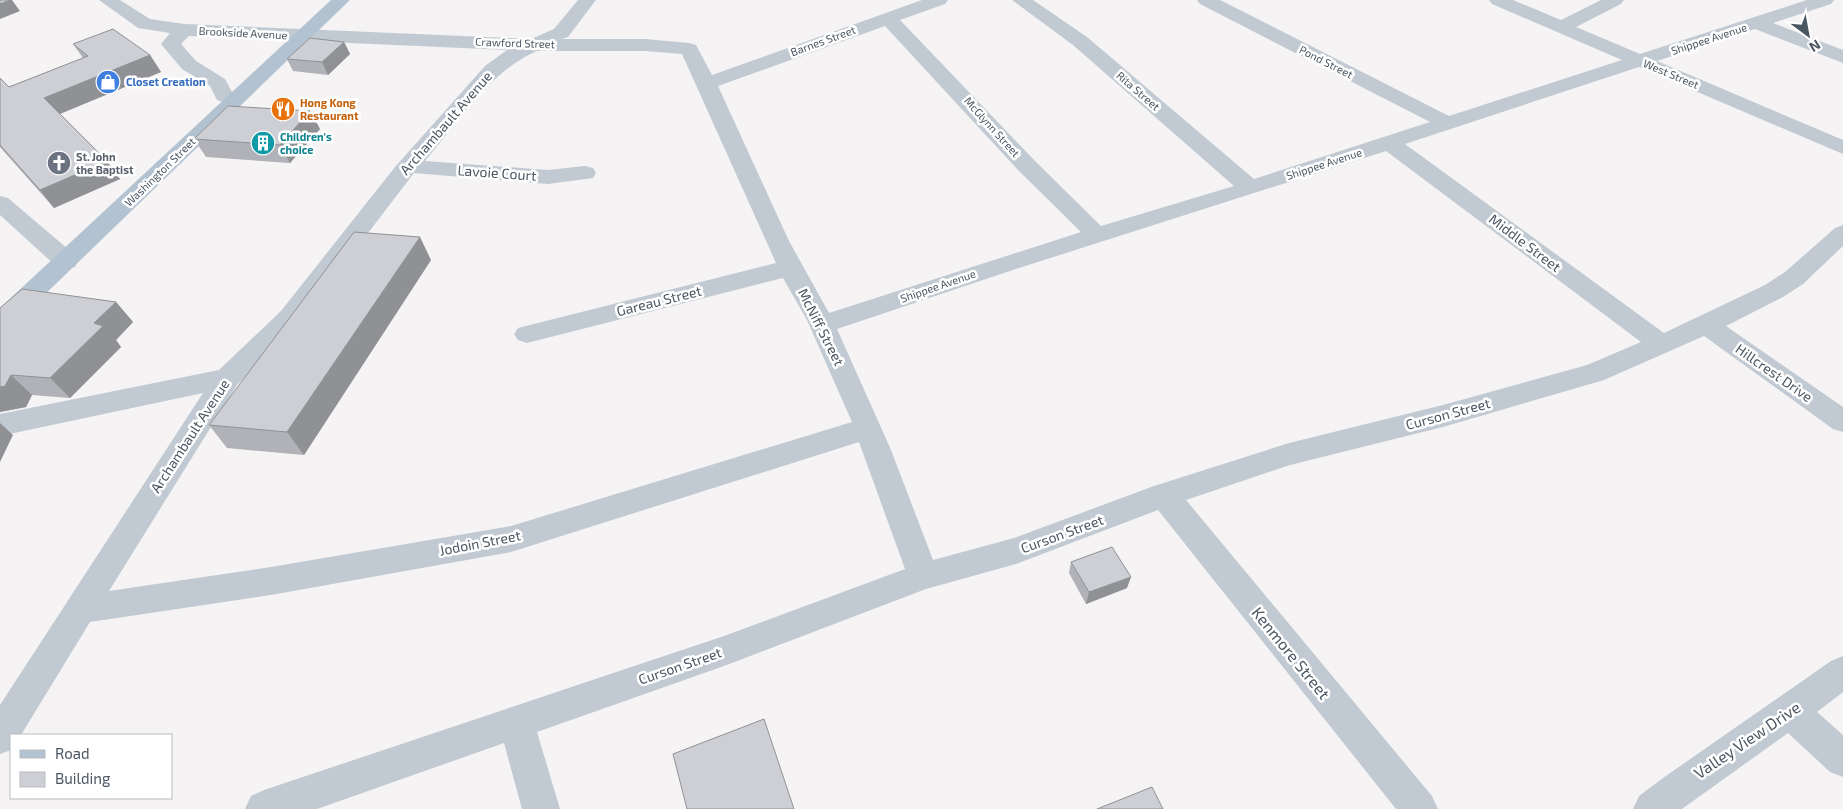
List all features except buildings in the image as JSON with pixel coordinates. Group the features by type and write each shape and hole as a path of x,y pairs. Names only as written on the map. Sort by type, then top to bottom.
{"main road":[{"name":"Washington Street","path":"0,323 301,35 341,0"}],"street":[{"name":"Brookside Avenue","path":"108,0 134,9 145,24 184,30 301,35"},
{"name":"Archambault Avenue","path":"0,737 226,378 290,317 456,108 492,70 511,55 561,33 587,0"},
{"name":"McGlynn Street","path":"877,0 894,16 1027,166 1097,235"},
{"name":"Barnes Street","path":"707,83 939,0"},
{"name":"Rita Street","path":"1021,0 1080,41 1250,188"},
{"name":"Pond Street","path":"1206,0 1447,123"},
{"name":"West Street","path":"1498,0 1843,148"},
{"path":"1562,27 1615,0"},
{"name":"Shippee Avenue","path":"822,325 1097,235 1250,188 1825,0"},
{"path":"1757,23 1843,57"},
{"name":"Brookside Avenue","path":"184,30 170,44 189,65 218,84 224,96 235,100"},
{"name":"Crawford Street","path":"301,35 535,45 645,45 689,49 707,83"},
{"name":"McNiff Street","path":"707,83 790,268 822,325 868,428 923,576"},
{"name":"Middle Street","path":"1388,142 1661,344"},
{"name":"Lavoie Court","path":"409,166 548,177 585,172"},
{"path":"0,203 66,261"},
{"name":"Curson Street","path":"264,809 724,651 923,576 1016,551 1164,495 1289,454 1443,416 1595,373 1706,325 1794,278 1843,233"},
{"name":"Gareau Street","path":"527,334 790,268"},
{"name":"Hillcrest Drive","path":"1706,325 1843,421"},
{"path":"0,425 226,378"},
{"name":"Jodoin Street","path":"81,609 271,581 511,539 868,428"},
{"name":"Kenmore Street","path":"1164,495 1419,809"},
{"name":"Valley View Drive","path":"1652,809 1700,772 1791,712 1843,672"},
{"path":"1791,712 1843,759"},
{"path":"516,722 541,809"}],"place":[{"name":"Closet Creation","path":"108,82"},
{"name":"Hong Kong Restaurant","path":"283,109"},
{"name":"Children's choice","path":"263,143"},
{"name":"St. John the Baptist","path":"59,163"}]}
